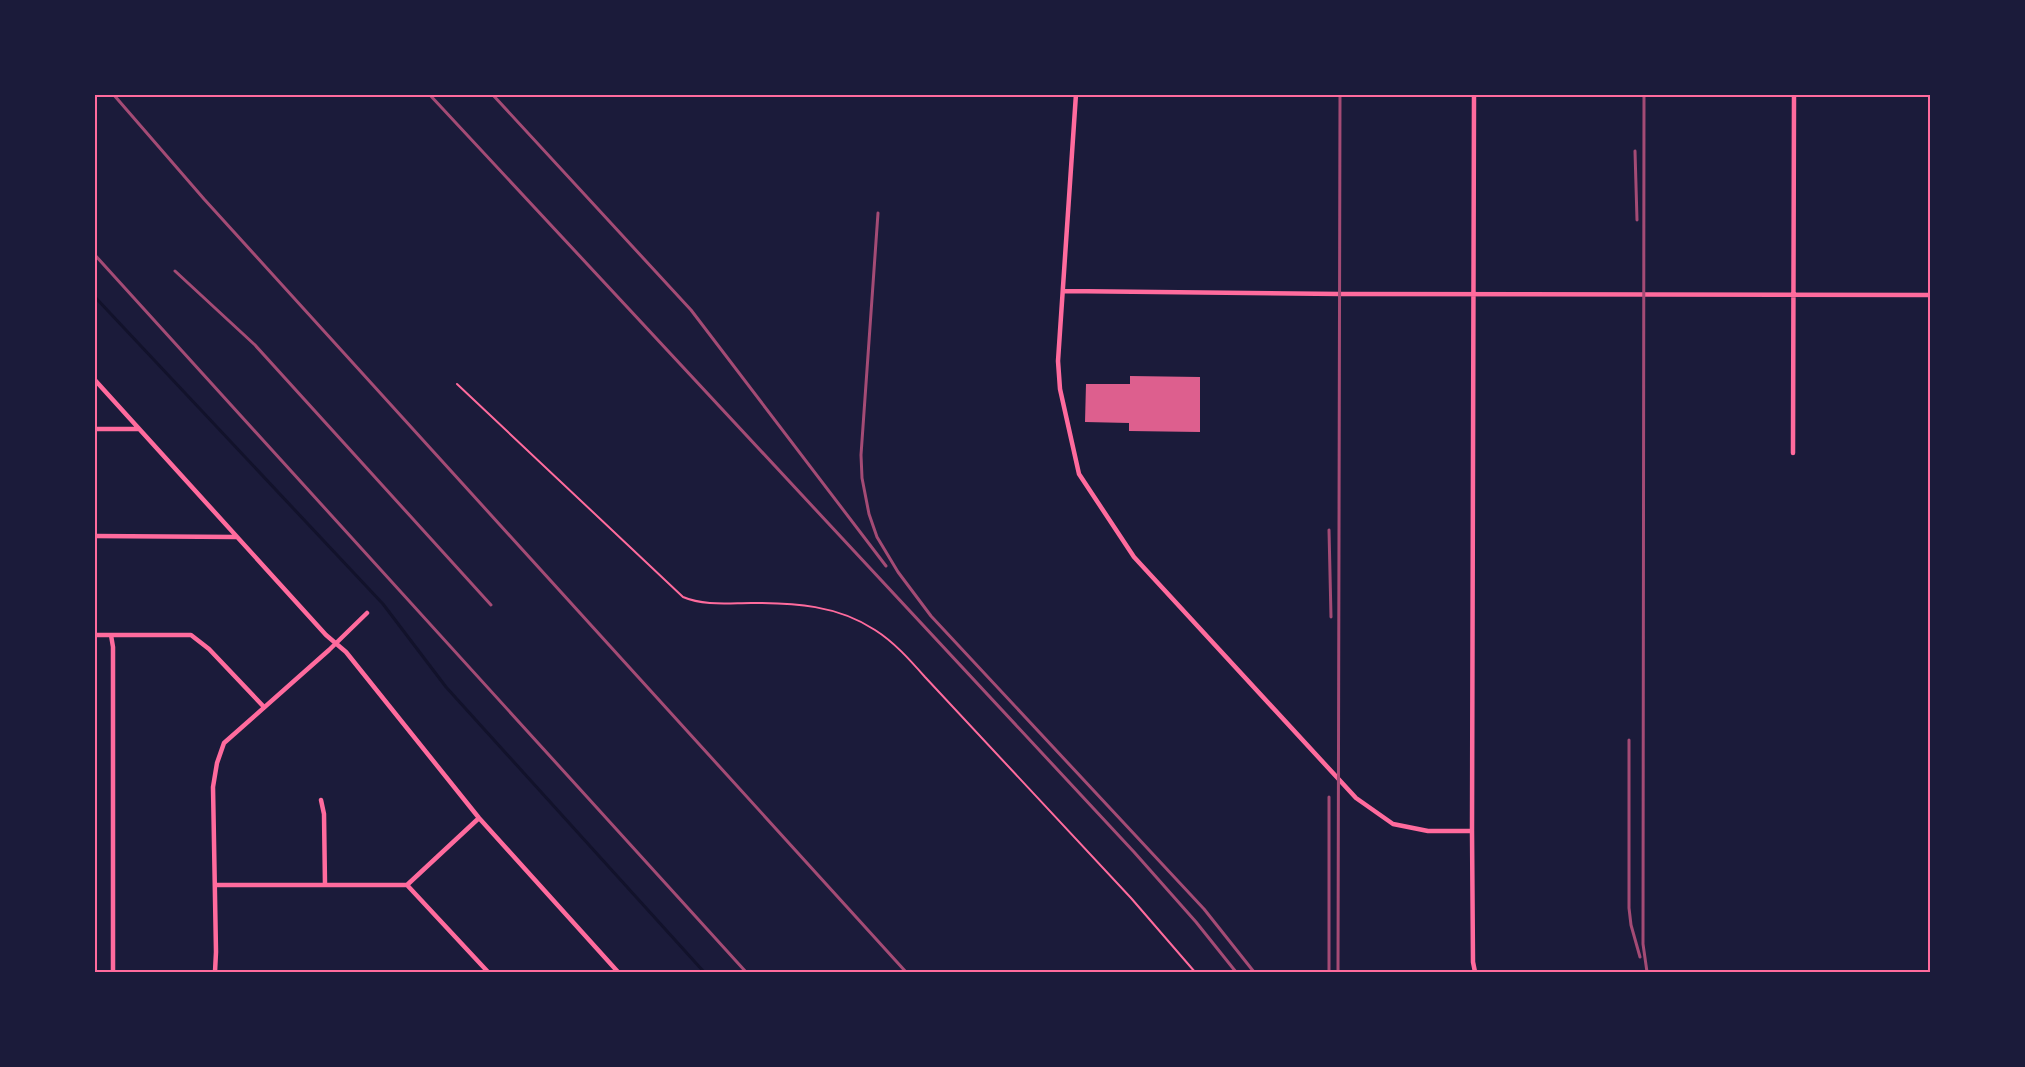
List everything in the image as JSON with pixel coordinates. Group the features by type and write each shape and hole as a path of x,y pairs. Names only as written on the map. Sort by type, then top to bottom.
{"street":[{"path":"1076,94 1058,361 1060,389 1079,474 1134,557 1356,798 1394,824 1428,831 1472,831"},
{"path":"1474,94 1472,831 1475,972"},
{"path":"1793,453 1794,94"},
{"path":"1063,291 1930,295"},
{"path":"94,379 177,468 236,537 353,661 479,818 618,972"},
{"path":"94,429 139,429"},
{"path":"94,536 236,537"},
{"path":"214,972 213,787 217,763 224,743 329,650 367,613"},
{"path":"94,635 191,635 209,649 264,707"},
{"path":"111,635 113,647 113,972"},
{"path":"321,800 324,814 325,885"},
{"path":"215,885 407,885 479,818"},
{"path":"407,885 489,972"}],"lane":[{"path":"457,384 683,597 702,603 790,603 820,607 850,616 875,630 898,649 949,702 1131,898 1195,972"}],"building":[{"path":"1130,376 1200,377 1200,432 1129,431 1129,423 1085,422 1086,384 1130,384"}],"waterway":[{"path":"94,296 383,604 446,687 704,972"}],"railway":[{"path":"113,94 204,199 906,972"},
{"path":"429,94 1134,852 1196,922 1236,972"},
{"path":"492,94 691,310 886,566"},
{"path":"1338,972 1340,94"},
{"path":"1644,94 1643,944 1647,972"},
{"path":"1635,151 1637,220"},
{"path":"878,213 861,455 862,478 869,514 877,537 898,572 931,616 1204,909 1254,972"},
{"path":"94,254 746,972"},
{"path":"175,271 255,345 491,605"},
{"path":"1329,530 1331,617"},
{"path":"1629,740 1629,908 1640,957"},
{"path":"1329,797 1329,972"}]}
